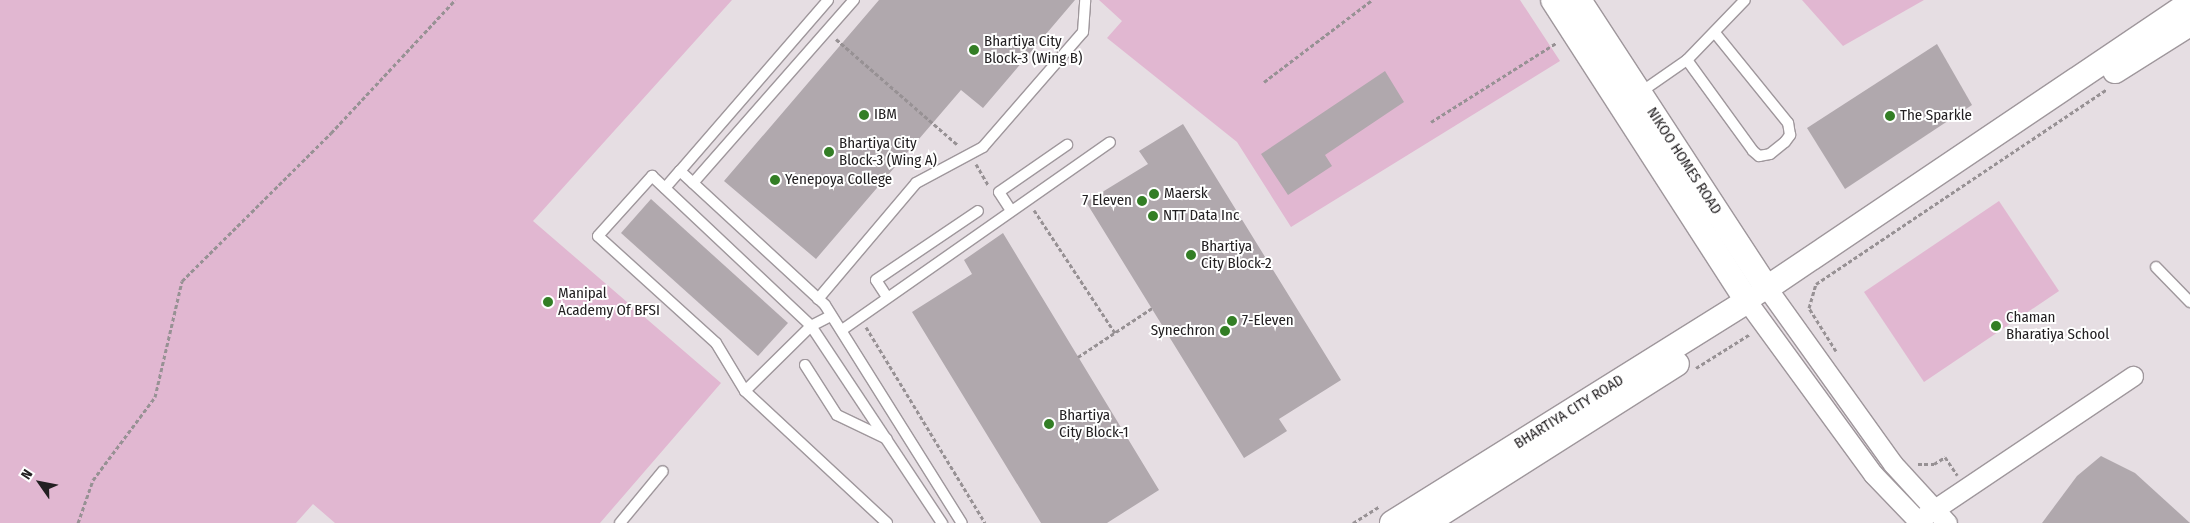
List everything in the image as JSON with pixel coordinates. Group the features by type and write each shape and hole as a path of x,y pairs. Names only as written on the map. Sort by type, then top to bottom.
{"street":[{"name":"NIKOO HOMES ROAD","path":"1553,0 1631,98 1771,294"},
{"name":"NIKOO HOMES ROAD","path":"1579,0 1752,316"},
{"path":"1947,523 1921,520 1873,474 1752,316 1771,294 2190,3"},
{"path":"1771,294 1922,194 2190,24"},
{"path":"1771,294 1893,464 1921,520"},
{"name":"BHARTIYA CITY ROAD","path":"1389,512 1752,316"},
{"name":"BHARTIYA CITY ROAD","path":"1426,523 1752,316"},
{"path":"1921,520 2133,376"}],"lane":[{"path":"665,188 828,0"},
{"path":"693,183 854,0"},
{"path":"818,299 916,183 983,147 1083,32 1085,0"},
{"path":"1631,98 1687,60 1745,0"},
{"path":"1687,60 1753,151 1759,156 1770,154 1785,142 1790,134 1788,123 1715,33"},
{"path":"842,330 1008,210 1110,142"},
{"path":"1008,210 999,192 1067,145"},
{"path":"680,171 818,299 842,330 962,523"},
{"path":"887,523 745,391 716,343 598,236 652,176 811,326 888,439 942,523"},
{"path":"887,297 876,280 978,211"},
{"path":"2156,267 2190,302"},
{"path":"745,391 811,326 831,316"},
{"path":"805,365 837,415 888,439"},
{"path":"620,523 663,471"}],"path":[{"path":"78,523 93,480 154,397 182,281 331,133 455,0"},
{"path":"1264,82 1372,0"},
{"path":"832,35 969,154 1008,210 1012,222 1033,208 1115,333"},
{"path":"1431,122 1563,38"},
{"path":"1838,354 1809,308 1816,284 2115,84"},
{"path":"1078,357 1152,308"},
{"path":"1688,373 1752,316"},
{"path":"872,318 864,324 985,523"},
{"path":"1909,459 1928,465 1945,457 1966,488"},
{"path":"1353,523 1389,512"}],"shaded area":[{"path":"0,0 732,0 533,221 721,383 600,523 335,523 313,504 296,523 0,523"},
{"path":"1099,0 1520,0 1560,61 1291,227 1237,142 1107,38 1122,21"},
{"path":"1802,0 1924,0 1843,46"},
{"path":"1999,201 2059,291 1924,382 1864,292"}],"building":[{"name":"Bhartiya City Block-3 (Wing A)","path":"879,0 1075,0 983,108 961,90 816,259 724,181"},
{"name":"The Sparkle","path":"1937,44 1972,105 1845,189 1807,128"},
{"path":"1385,71 1404,102 1325,155 1332,166 1288,195 1261,154"},
{"name":"Bhartiya City Block-2","path":"1183,124 1341,380 1279,419 1287,431 1244,458 1086,202 1148,164 1139,151"},
{"path":"651,199 788,323 758,356 621,233"},
{"name":"Bhartiya City Block-1","path":"1003,233 1159,490 1107,523 1041,523 912,312 972,274 964,260"},
{"path":"2101,456 2135,473 2190,523 2042,523 2077,476"}],"place":[{"name":"Bhartiya City Block-3 (Wing B)","path":"974,50"},
{"name":"IBM","path":"864,115"},
{"name":"The Sparkle","path":"1890,116"},
{"name":"Bhartiya City Block-3 (Wing A)","path":"829,152"},
{"name":"Yenepoya College","path":"775,180"},
{"name":"Maersk","path":"1154,194"},
{"name":"7 Eleven","path":"1142,201"},
{"name":"NTT Data Inc","path":"1153,216"},
{"name":"Bhartiya City Block-2","path":"1191,255"},
{"name":"Manipal Academy Of BFSI","path":"548,302"},
{"name":"7-Eleven","path":"1232,321"},
{"name":"Chaman Bharatiya School","path":"1996,326"},
{"name":"Synechron","path":"1225,331"},
{"name":"Bhartiya City Block-1","path":"1049,424"}]}
